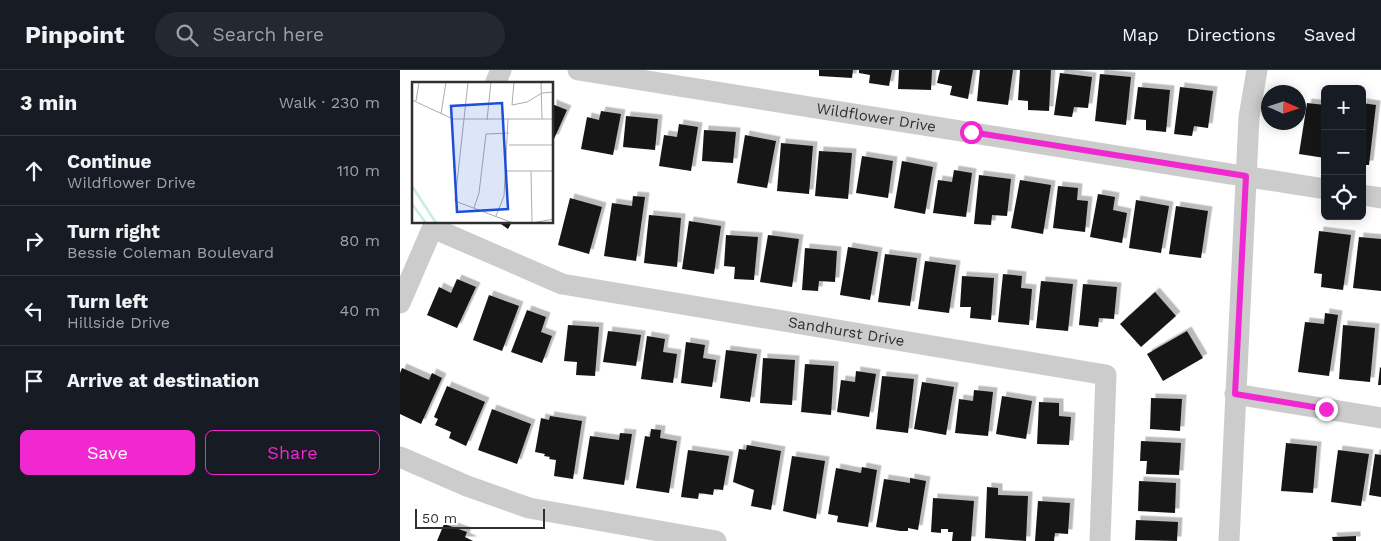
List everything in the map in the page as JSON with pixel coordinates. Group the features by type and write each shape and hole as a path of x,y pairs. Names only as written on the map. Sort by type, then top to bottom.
{"street":[{"path":"497,82 501,70"},
{"name":"Wildflower Drive","path":"578,70 1321,188"},
{"path":"1229,541 1249,117 1257,70"},
{"path":"1366,196 1381,198"},
{"path":"400,303 434,225"},
{"name":"Sandhurst Drive","path":"434,225 562,284 1106,375 1100,541"},
{"path":"1235,394 1381,418"},
{"path":"400,457 468,486 529,508 716,541"}],"building":[{"path":"819,70 853,70 852,78 819,76"},
{"path":"859,70 892,70 889,86 869,83 870,75 859,73"},
{"path":"899,70 932,70 931,90 898,89"},
{"path":"940,70 973,70 968,99 950,95 952,86 937,83"},
{"path":"980,70 1013,70 1008,105 977,101"},
{"path":"1020,70 1051,70 1049,111 1028,110 1028,101 1018,100"},
{"path":"1060,73 1092,77 1088,108 1074,107 1072,117 1054,115"},
{"path":"1100,74 1131,77 1126,125 1095,121"},
{"path":"1138,87 1170,90 1166,132 1146,130 1146,120 1134,119"},
{"path":"1180,87 1213,91 1208,128 1194,126 1192,136 1174,134"},
{"path":"1307,103 1321,105 1321,157 1299,154 1303,130 1306,130"},
{"path":"1366,104 1376,105 1369,165 1366,165"},
{"path":"554,105 567,110 554,139"},
{"path":"601,111 621,114 613,155 581,149 587,117 599,120"},
{"path":"626,116 658,119 655,150 623,147"},
{"path":"679,124 698,127 691,171 659,166 664,135 677,137"},
{"path":"704,130 736,132 733,163 702,161"},
{"path":"745,135 776,141 767,188 737,183"},
{"path":"781,143 813,146 809,194 777,191"},
{"path":"819,151 852,153 848,199 815,196"},
{"path":"862,156 893,161 888,198 856,193"},
{"path":"902,161 933,167 925,214 894,208"},
{"path":"954,170 972,173 966,217 933,213 938,180 952,182"},
{"path":"979,175 1011,179 1007,216 992,215 991,225 974,224"},
{"path":"1020,180 1051,185 1043,234 1011,228"},
{"path":"1058,186 1078,188 1077,200 1088,201 1085,232 1053,228"},
{"path":"1098,194 1115,197 1113,210 1127,213 1122,243 1090,237"},
{"path":"633,196 645,197 636,261 604,256 612,203 632,206"},
{"path":"570,198 602,207 589,254 558,245"},
{"path":"1136,200 1169,206 1161,253 1129,248"},
{"path":"1176,206 1208,211 1201,258 1169,254"},
{"path":"649,215 681,218 677,267 644,263"},
{"path":"689,221 721,226 714,274 682,269"},
{"path":"501,224 511,224 508,229"},
{"path":"1319,231 1351,235 1343,290 1321,287 1322,274 1314,273"},
{"path":"726,235 758,237 754,280 734,279 735,267 724,266"},
{"path":"768,235 799,239 792,287 760,282"},
{"path":"1359,237 1381,239 1381,291 1353,288"},
{"path":"848,247 878,252 870,300 840,295"},
{"path":"805,248 837,251 835,282 819,281 818,291 802,290"},
{"path":"885,254 917,258 910,306 878,302"},
{"path":"925,261 956,265 949,313 918,309"},
{"path":"1003,274 1022,276 1021,288 1032,289 1029,325 998,322"},
{"path":"962,276 994,278 991,320 970,318 971,307 960,307"},
{"path":"457,279 476,287 457,328 427,315 439,287 451,293"},
{"path":"1041,281 1073,284 1068,331 1036,328"},
{"path":"1083,284 1117,287 1114,319 1099,318 1098,327 1079,325"},
{"path":"1155,292 1176,316 1141,347 1120,324"},
{"path":"489,295 519,306 502,351 473,340"},
{"path":"527,310 546,317 541,332 552,336 542,363 511,352"},
{"path":"1325,313 1338,315 1329,376 1298,372 1305,322 1324,324"},
{"path":"568,325 599,327 595,376 576,375 577,362 564,361"},
{"path":"1343,325 1375,328 1370,382 1339,379"},
{"path":"608,331 641,335 636,366 603,362"},
{"path":"1187,331 1203,358 1163,381 1147,354"},
{"path":"647,336 665,339 663,352 677,354 673,383 641,379"},
{"path":"686,342 705,345 703,358 716,360 712,387 681,383"},
{"path":"726,350 757,354 750,402 720,398"},
{"path":"763,358 795,360 792,405 760,403"},
{"path":"805,364 834,366 831,415 801,412"},
{"path":"1380,367 1381,385 1378,385"},
{"path":"402,368 429,380 432,373 442,378 421,424 400,414 400,373"},
{"path":"856,371 876,374 869,417 837,412 841,380 855,382"},
{"path":"882,376 914,379 908,433 876,429"},
{"path":"922,382 954,387 946,435 914,429"},
{"path":"447,386 485,402 466,446 449,438 451,432 435,425 438,419 434,417"},
{"path":"974,390 993,392 988,436 955,433 959,399 973,401"},
{"path":"1002,396 1032,401 1026,439 996,434"},
{"path":"1151,398 1182,399 1180,431 1150,429"},
{"path":"1039,402 1059,403 1059,416 1071,417 1069,445 1037,444"},
{"path":"492,409 531,424 517,464 478,450"},
{"path":"550,416 582,421 573,479 554,476 556,460 549,459 550,457 544,456 545,454 535,452 541,418 549,420"},
{"path":"651,429 661,430 660,438 677,441 669,493 636,488 645,436 650,437"},
{"path":"620,433 632,434 624,485 583,479 590,436 619,440"},
{"path":"1141,441 1181,443 1179,475 1146,474 1147,461 1140,461"},
{"path":"1286,443 1317,446 1313,493 1281,491"},
{"path":"747,445 781,451 771,510 751,506 754,490 733,482 739,449 746,450"},
{"path":"688,450 729,456 723,490 714,489 713,495 699,493 698,499 681,497"},
{"path":"1338,450 1369,454 1361,506 1331,502"},
{"path":"1375,454 1381,455 1381,497 1369,495"},
{"path":"792,456 825,461 816,519 783,511"},
{"path":"862,467 877,470 868,527 837,522 838,516 828,514 836,468 861,473"},
{"path":"910,478 926,481 918,530 908,528 908,531 900,531 876,527 884,479 910,483"},
{"path":"1139,481 1176,483 1175,513 1138,511"},
{"path":"987,487 998,488 998,495 1028,496 1026,541 985,538"},
{"path":"933,498 974,501 971,541 952,541 953,532 948,532 948,529 941,529 941,533 931,532"},
{"path":"1038,501 1070,503 1068,534 1055,533 1054,541 1035,541"},
{"path":"1136,520 1178,522 1177,541 1135,540"},
{"path":"444,524 467,532 465,537 473,541 437,541"},
{"path":"1356,536 1356,541 1333,541 1332,537"}],"route":[{"path":"971,132 1246,176 1235,394 1326,409"}]}
